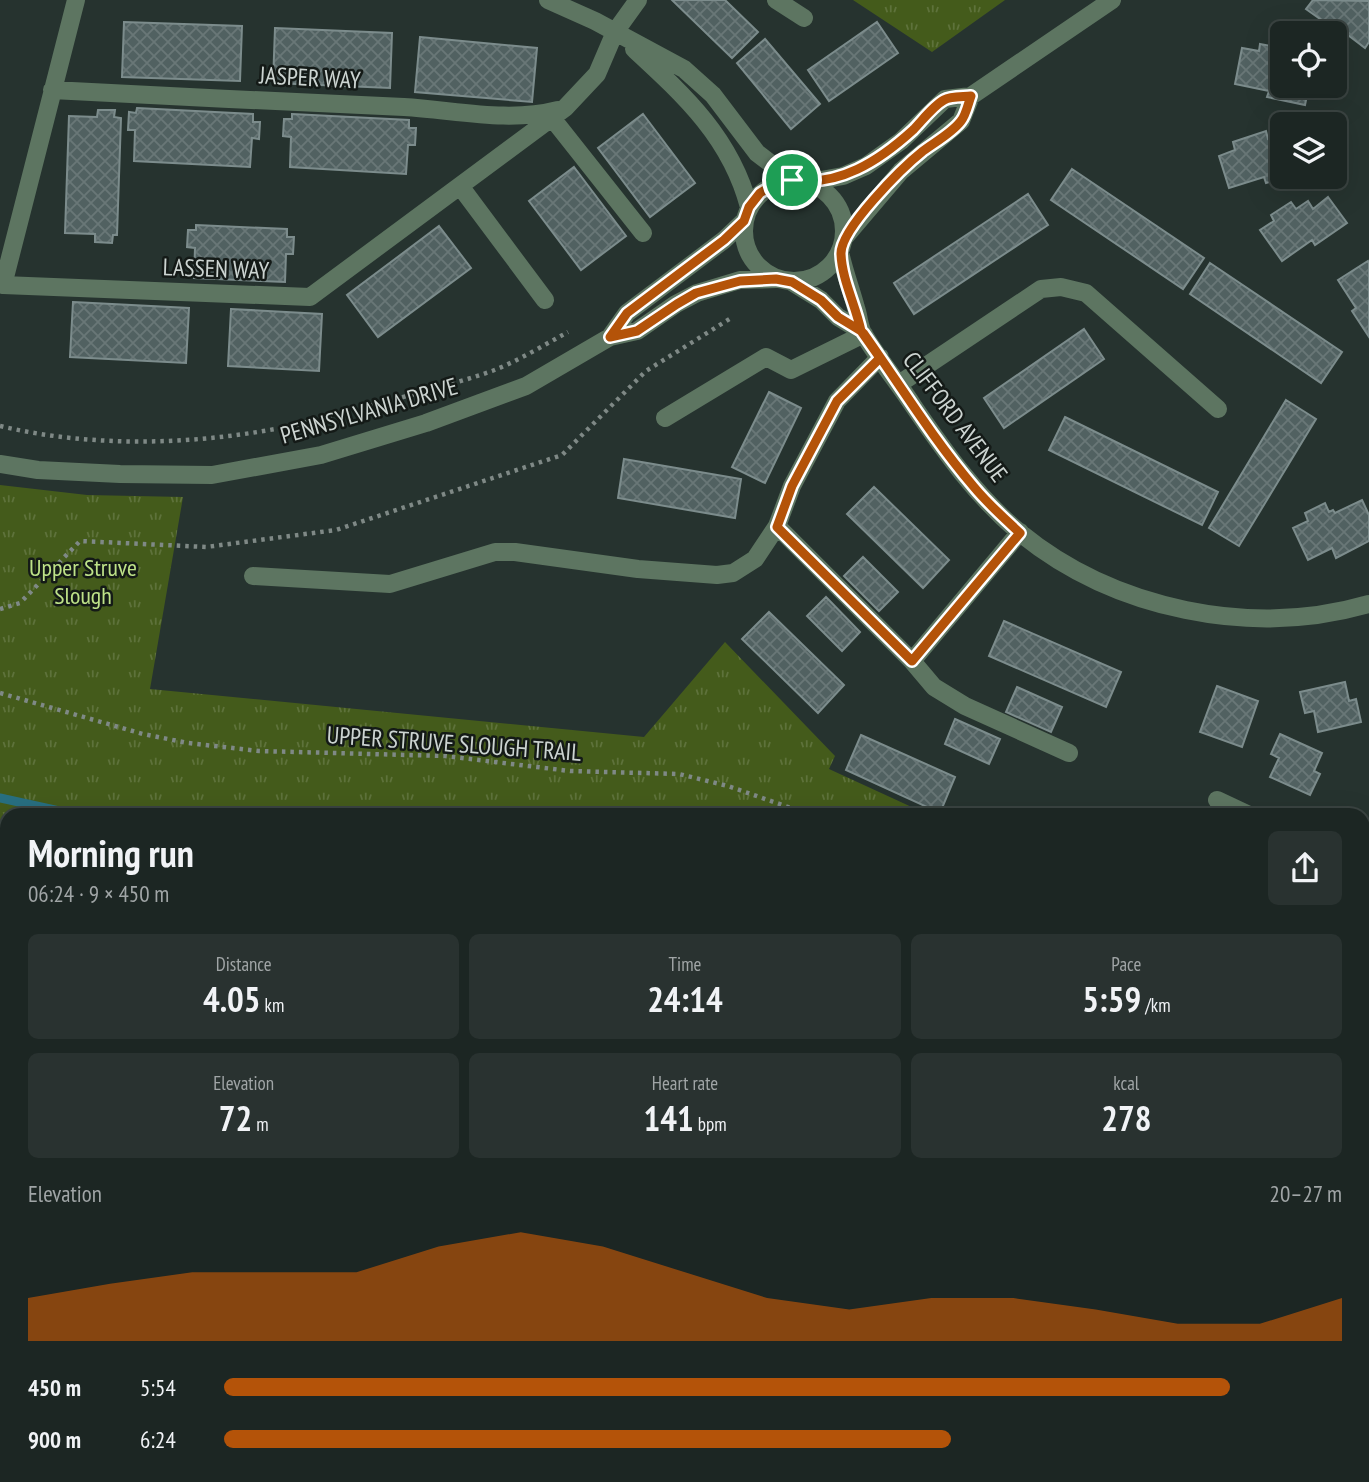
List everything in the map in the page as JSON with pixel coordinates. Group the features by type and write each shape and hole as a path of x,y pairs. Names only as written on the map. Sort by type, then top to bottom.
{"street":[{"name":"LASSEN WAY","path":"76,0 2,290 310,297 559,113 597,74 615,32 638,0"},
{"path":"548,0 669,60 698,80 728,113 757,153 801,181 830,194 842,214 842,245"},
{"path":"776,0 804,18"},
{"path":"747,214 760,193 775,184 843,176 866,166 901,141 945,99 971,96 1112,0"},
{"path":"615,32 686,97 732,159 742,181 747,214 745,245 757,266 784,280 811,279 829,268 842,245 901,170 961,121 971,96"},
{"name":"JASPER WAY","path":"52,90 432,109 515,117 559,113"},
{"path":"559,113 643,233"},
{"path":"460,186 545,300"},
{"name":"PENNSYLVANIA DRIVE","path":"610,337 627,313 724,240 747,214"},
{"name":"CLIFFORD AVENUE","path":"842,245 847,286 856,306 862,333"},
{"name":"PENNSYLVANIA DRIVE","path":"0,464 37,470 212,475 321,455 426,423 526,386 610,337 637,331 696,293 740,281 784,280"},
{"name":"CLIFFORD AVENUE","path":"784,280 821,300 838,317 862,333 968,481 1020,533 1076,570 1135,595 1196,612 1254,618 1289,618 1319,615 1369,604"},
{"path":"899,384 1041,289 1061,287 1086,293 1218,410"},
{"path":"665,418 766,357 791,370 796,369 862,333"},
{"path":"253,576 390,584 495,552 515,552 638,569 717,575 733,573 755,559 777,527 792,486 837,401 880,358"},
{"path":"777,527 912,661 934,687 948,698 1069,754"},
{"path":"912,661 1020,533"},
{"path":"1217,800 1234,808"}],"path":[{"path":"0,609 20,603 80,541 206,547 336,530 562,455 646,371 732,318"},
{"path":"0,426 81,438 136,441 187,440 277,428 418,393 494,370 577,327"},
{"name":"UPPER STRUVE SLOUGH TRAIL","path":"0,693 131,731 188,743 259,751 444,756 570,771 679,774 728,786 793,808"}],"green space":[{"path":"853,0 1005,0 932,52"},
{"name":"Upper Struve Slough","path":"0,485 87,495 183,497 150,689 644,737 725,642 835,756 829,769 914,808 0,808"}],"building":[{"path":"672,0 725,0 758,32 732,58"},
{"path":"1313,0 1369,1 1369,42 1365,48 1347,34 1347,21 1318,21 1320,19 1306,9"},
{"path":"124,22 242,26 240,81 122,77"},
{"path":"877,22 898,53 829,101 808,70"},
{"path":"275,28 392,33 390,88 273,83"},
{"path":"420,37 537,48 532,102 415,92"},
{"path":"765,39 820,104 791,129 737,63"},
{"path":"1260,44 1270,46 1270,98 1267,97 1269,91 1235,84 1242,48 1259,51"},
{"path":"1272,98 1306,98 1305,105"},
{"path":"137,108 253,114 253,122 260,122 259,139 252,138 250,167 134,161 135,130 128,130 129,112 136,113"},
{"path":"98,110 115,110 114,117 121,118 117,235 113,235 112,243 95,242 95,234 65,233 69,116 97,117"},
{"path":"292,114 409,120 409,128 416,128 415,145 408,145 406,174 290,167 291,137 283,136 284,119 292,119"},
{"path":"643,114 695,183 650,217 598,148"},
{"path":"1266,131 1270,138 1270,182 1266,183 1264,177 1229,188 1219,156 1235,150 1233,142"},
{"path":"574,167 626,236 581,270 529,201"},
{"path":"1072,169 1204,258 1183,289 1051,200"},
{"path":"1028,194 1048,225 914,314 894,283"},
{"path":"1328,197 1347,223 1315,245 1312,240 1282,261 1260,230 1274,221 1271,215 1291,202 1296,209 1308,201 1313,209"},
{"path":"196,225 287,229 287,237 294,237 293,254 286,254 285,282 194,278 195,248 187,247 188,230 196,230"},
{"path":"439,226 471,268 378,337 347,295"},
{"path":"1368,261 1369,337 1352,311 1356,308 1338,280"},
{"path":"1210,263 1342,352 1321,383 1190,294"},
{"path":"73,302 189,308 186,363 70,357"},
{"path":"231,309 322,314 319,371 228,366"},
{"path":"1084,329 1104,359 1004,428 984,398"},
{"path":"769,392 801,408 765,483 732,467"},
{"path":"1286,400 1316,419 1239,546 1209,528"},
{"path":"1065,417 1218,492 1202,525 1049,450"},
{"path":"624,459 741,479 735,518 618,498"},
{"path":"874,487 949,560 923,588 847,514"},
{"path":"1362,500 1369,515 1369,541 1336,558 1332,548 1308,560 1293,528 1308,521 1305,513 1325,503 1329,512 1333,510 1335,513"},
{"path":"863,557 898,592 879,611 844,576"},
{"path":"826,597 860,632 842,651 807,616"},
{"path":"769,612 844,685 818,713 742,639"},
{"path":"1004,621 1121,672 1106,707 989,656"},
{"path":"1345,682 1349,701 1356,699 1361,722 1318,732 1314,711 1305,713 1300,692"},
{"path":"1217,686 1258,701 1242,747 1200,732"},
{"path":"1017,687 1062,707 1051,732 1006,712"},
{"path":"955,719 1000,739 989,764 945,744"},
{"path":"1280,734 1322,753 1314,771 1320,774 1310,795 1270,777 1279,758 1271,754"},
{"path":"861,735 955,777 942,808 929,808 846,770"}],"waterway":[{"path":"0,798 46,808"}],"route":[{"path":"792,180 775,184 760,193 749,207 744,221 724,240 627,313 610,337 637,331 696,293 740,281 776,279 792,282 821,300 838,317 861,331 880,358 837,401 792,486 777,527 912,661 1020,533 975,489 954,463 861,331 840,252 845,237 882,190 901,170 961,121 971,96 945,99 901,141 866,166 843,176 810,183 792,180"}]}
